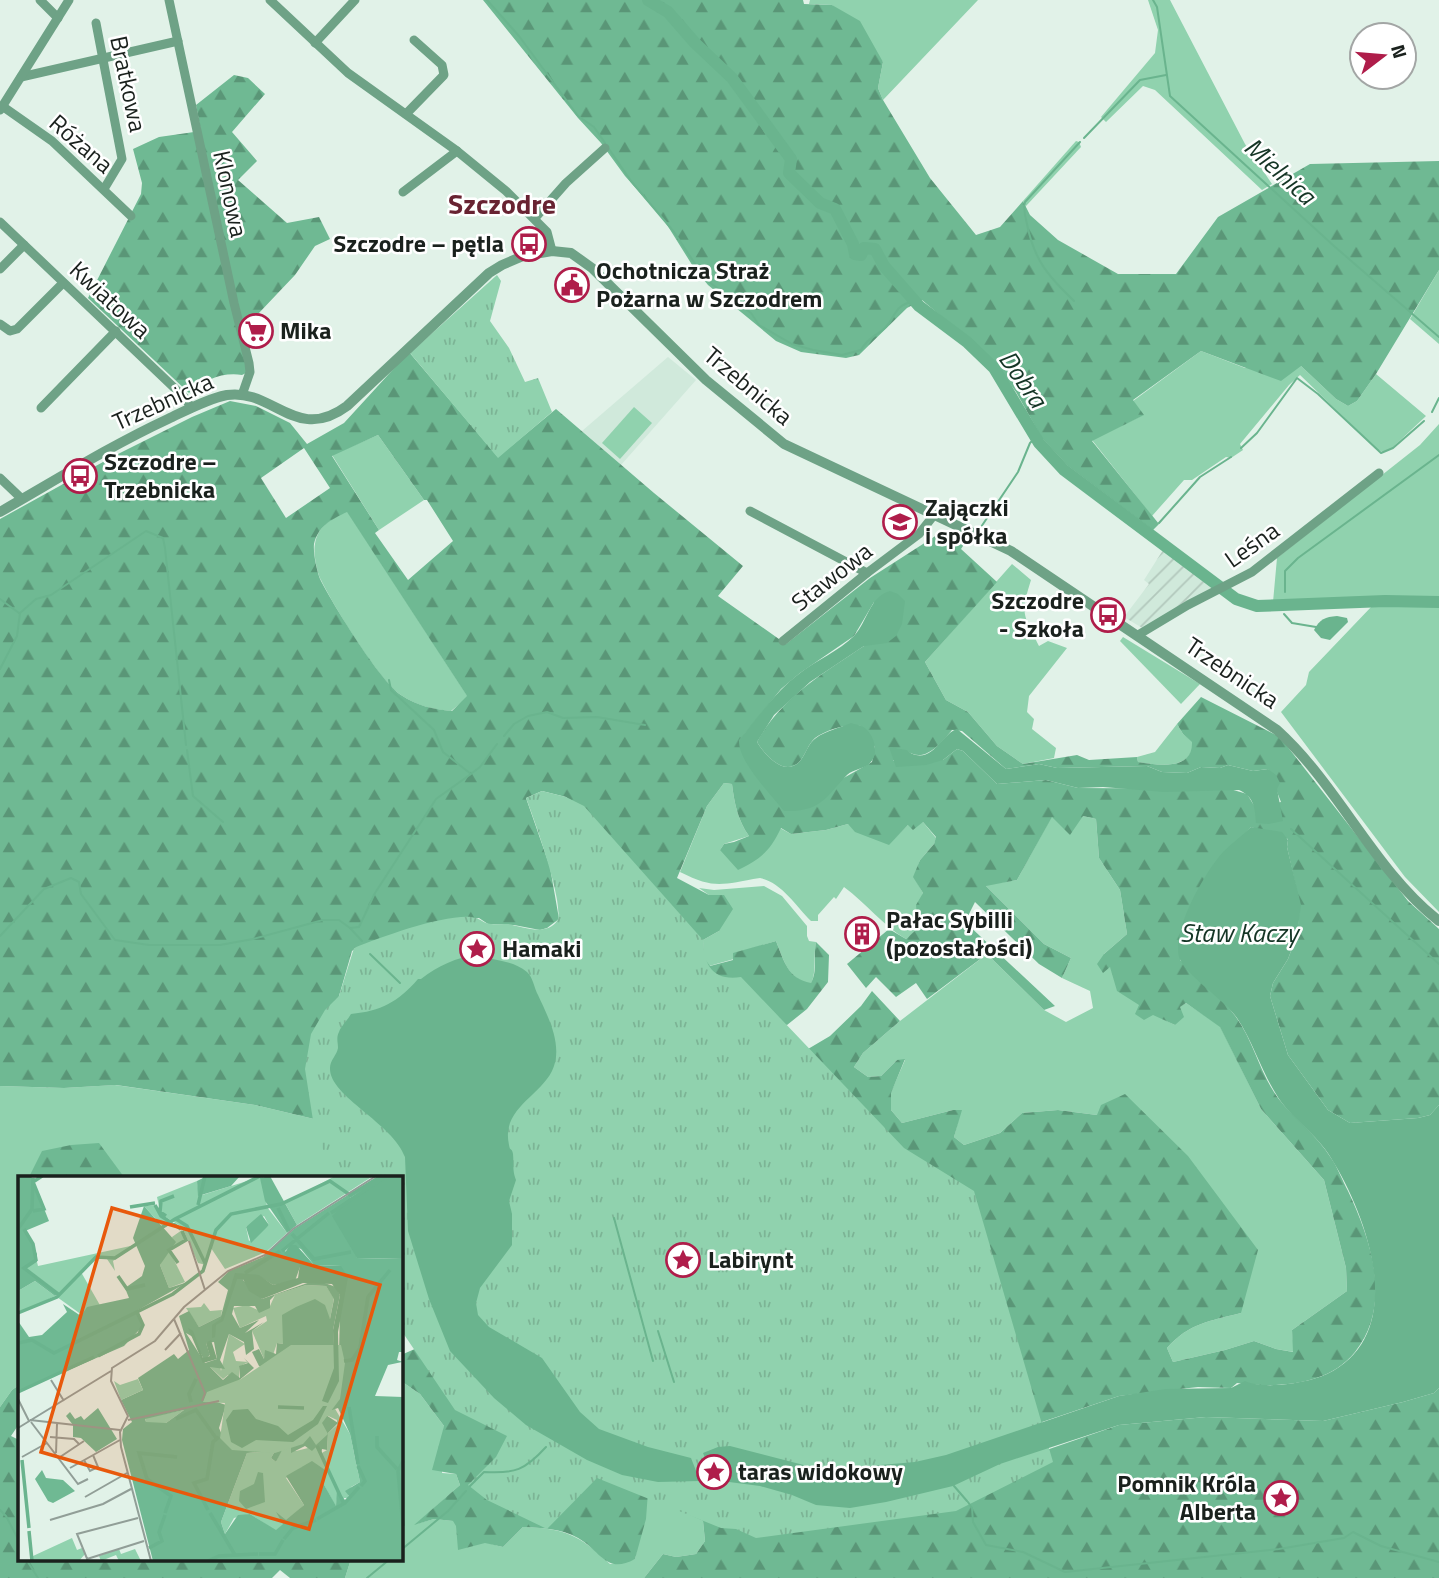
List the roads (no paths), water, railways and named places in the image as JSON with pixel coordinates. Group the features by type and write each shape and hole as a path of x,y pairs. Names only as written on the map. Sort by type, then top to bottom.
{"street":[{"path":"40,0 58,18"},
{"path":"1,108 69,0"},
{"name":"Klonowa","path":"169,0 250,372 242,396"},
{"path":"270,0 348,73 457,151 535,218 547,232 552,251"},
{"path":"315,43 355,0"},
{"name":"Bratkowa","path":"96,23 122,159 104,189"},
{"path":"407,114 444,75 442,65 414,40"},
{"path":"21,77 178,41"},
{"name":"Różana","path":"1,108 52,141 131,216"},
{"path":"535,218 566,183 605,148"},
{"path":"403,192 457,151"},
{"name":"Kwiatowa","path":"0,222 186,399 191,408"},
{"path":"0,269 24,245"},
{"name":"Trzebnicka","path":"0,512 139,433 222,396 242,396 308,420 334,415 347,406 489,273 507,262 552,251 577,256 683,359 768,433 808,456 1011,551 1255,714 1288,740 1396,877 1422,908 1439,921"},
{"path":"0,324 10,331 17,329 63,283"},
{"path":"41,408 116,331"},
{"name":"Leśna","path":"1138,635 1262,565 1379,473"},
{"path":"0,478 22,499"},
{"path":"750,512 867,573"},
{"name":"Stawowa","path":"783,641 919,534 934,515"}],"water":[{"path":"890,591 905,601 902,624 896,636 887,643 864,646 810,682 774,715 757,742 776,763 794,766 816,738 851,723 864,728 872,737 875,746 873,760 847,775 821,802 806,809 784,811 749,768 739,740 791,680 854,636 877,598"},
{"path":"1337,616 1347,618 1348,622 1330,640 1321,638 1314,630 1318,623"},
{"path":"957,729 1006,769 1039,764 1057,768 1147,766 1162,772 1187,773 1201,767 1220,768 1228,765 1253,771 1268,769 1276,775 1280,783 1277,789 1283,821 1256,823 1253,803 1239,790 1164,792 1103,787 1078,788 1046,780 997,784 963,751 957,749 943,760 926,765 896,767 889,747 923,755 934,750 947,735"},
{"name":"Staw Kaczy","path":"1251,827 1282,832 1288,840 1287,847 1301,905 1297,935 1288,959 1273,983 1270,996 1288,1055 1328,1110 1350,1123 1418,1118 1430,1115 1439,1105 1439,1388 1434,1393 1403,1402 1323,1421 1206,1417 1119,1425 1000,1464 953,1486 850,1508 816,1505 760,1486 714,1480 703,1453 718,1447 730,1446 823,1470 915,1462 946,1455 1119,1396 1166,1389 1231,1388 1245,1381 1263,1385 1298,1383 1327,1374 1353,1356 1368,1332 1374,1304 1374,1273 1358,1211 1325,1149 1276,1094 1237,1018 1182,964 1179,957 1180,932 1199,887 1223,852"},
{"path":"478,955 516,965 529,974 550,1022 556,1052 552,1071 511,1122 509,1145 513,1152 516,1180 509,1201 512,1214 512,1245 480,1288 476,1303 478,1315 489,1327 542,1358 580,1412 599,1429 648,1447 691,1458 700,1481 658,1482 622,1475 587,1460 526,1425 494,1398 450,1351 429,1299 408,1231 405,1157 388,1133 350,1100 332,1078 330,1065 338,1048 338,1034 351,1014 388,1004 418,979 441,966"}],"waterway":[{"path":"487,0 519,36 578,116 594,127 605,143"},
{"name":"Dobra","path":"648,0 668,12 695,43 732,78 791,159 789,173 820,203 835,209 853,244 855,254 861,255 864,248 875,249 884,266 919,306 967,342 994,368 1039,443 1064,470 1236,599 1257,606 1385,601 1439,602"},
{"name":"Mielnica","path":"1153,0 1157,7 1170,96 1334,246 1439,337"},
{"path":"1084,138 1140,80 1166,75"},
{"path":"1074,301 1038,258 1024,208 1025,202 1080,142"},
{"path":"609,149 631,181 674,232 705,279 751,313 759,325 792,344 842,355 861,350 886,327 899,308 914,301"},
{"path":"1241,448 1257,433 1297,378 1381,453 1393,448 1424,421"},
{"path":"1432,412 1439,398"},
{"path":"981,527 1018,472 1030,443 1036,437"},
{"path":"1285,592 1285,571 1298,558 1439,455"},
{"path":"1159,523 1200,477 1231,457"},
{"path":"0,669 17,636 20,613 36,599 51,595 146,531 163,538 165,548 186,745"},
{"path":"0,599 19,613"},
{"path":"1284,614 1292,623 1316,627"},
{"path":"350,928 359,927 375,893 436,799 471,774 443,752 434,730 391,690 389,680"},
{"path":"504,736 514,724 528,716 547,712 563,718 597,717 645,725"},
{"path":"472,773 480,767 497,744"},
{"path":"187,750 193,796 223,822"},
{"path":"1291,829 1439,964"},
{"path":"0,936 44,889 71,878 79,882 81,894 115,940 149,945 220,945 323,920 339,920 362,941"},
{"path":"370,954 400,983"},
{"path":"614,1218 653,1361"},
{"path":"658,1331 674,1382"},
{"path":"470,1486 484,1472 512,1471 525,1466 546,1447"},
{"path":"954,1486 967,1501"},
{"path":"402,1549 448,1511 466,1491"},
{"path":"968,1502 972,1508 973,1522 986,1545 1023,1552 1065,1572 1279,1549 1344,1538 1353,1532 1381,1546 1439,1562"},
{"path":"0,1510 18,1539"},
{"path":"27,1560 38,1578"},
{"path":"367,1578 389,1560"}],"place":[{"name":"Szczodre – pętla","path":"529,244"},
{"name":"Ochotnicza Straż Pożarna w Szczodrem","path":"572,285"},
{"name":"Mika","path":"256,331"},
{"name":"Szczodre – Trzebnicka","path":"80,476"},
{"name":"Zajączki i spółka","path":"900,522"},
{"name":"Szczodre - Szkoła","path":"1108,615"},
{"name":"Pałac Sybilli (pozostałości)","path":"862,934"},
{"name":"Hamaki","path":"477,949"},
{"name":"Labirynt","path":"683,1260"},
{"name":"taras widokowy","path":"714,1472"},
{"name":"Pomnik Króla Alberta","path":"1281,1498"}],"district":[{"name":"Szczodre","path":"502,204"}]}
